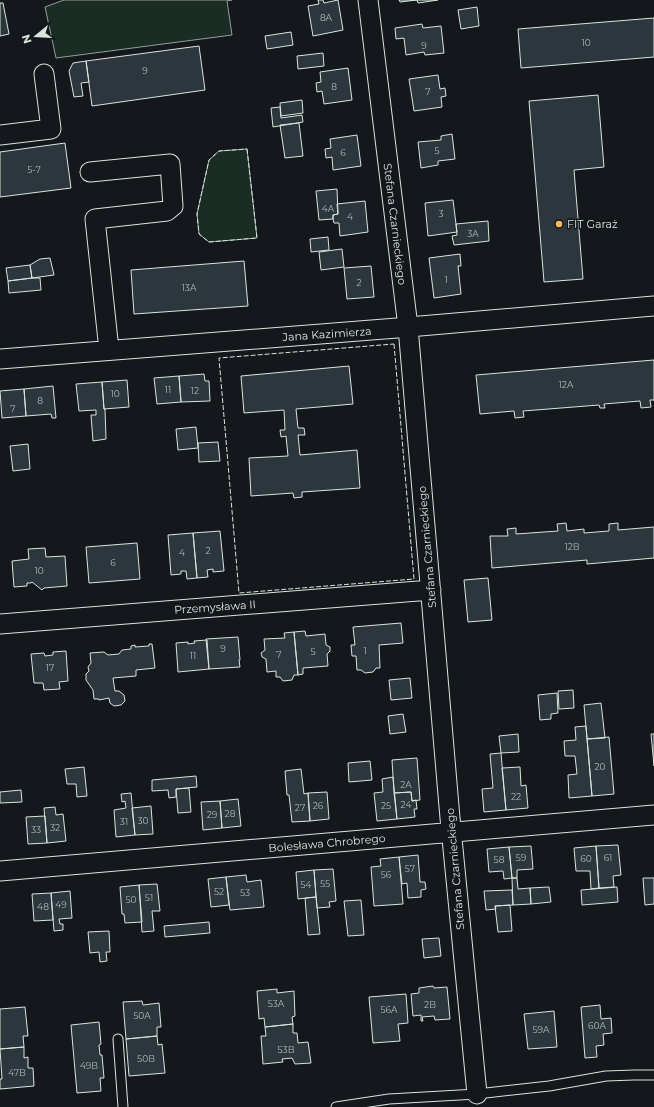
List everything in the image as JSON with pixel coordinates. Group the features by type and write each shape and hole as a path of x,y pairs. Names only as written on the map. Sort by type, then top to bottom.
{"street":[{"name":"Stefana Czarnieckiego","path":"368,0 408,327 430,590 477,1094"},
{"path":"0,135 51,129 44,74"},
{"path":"90,172 170,164 173,206 171,209 167,211 95,219 109,350"},
{"name":"Jana Kazimierza","path":"0,359 654,306"},
{"name":"Przemysława II","path":"0,624 430,590"},
{"name":"Bolesława Chrobrego","path":"0,871 654,815"}],"lane":[{"path":"118,1039 123,1107"},
{"path":"336,1107 389,1099 477,1094 549,1086 606,1076 654,1075"}],"green space":[{"path":"64,0 232,0 227,1 232,35 56,58 45,7"},
{"path":"247,149 257,238 209,242 199,234 197,214 209,160 219,151"}],"building":[{"path":"318,0 323,0 324,3 338,0 343,30 313,36 308,6 319,4"},
{"path":"399,0 417,0 400,2"},
{"path":"417,0 438,0 418,3"},
{"path":"0,3 3,3 9,34 0,36"},
{"path":"477,7 479,26 461,29 458,10"},
{"path":"654,18 654,57 521,68 518,29"},
{"path":"422,24 423,28 441,26 444,53 425,55 424,52 406,55 404,38 396,39 395,28"},
{"path":"291,32 293,45 267,49 265,36"},
{"path":"199,46 205,90 92,106 86,61"},
{"path":"323,53 324,66 298,69 297,56"},
{"path":"86,61 89,82 81,83 83,96 74,97 69,71 73,63"},
{"path":"348,68 352,100 324,104 322,91 317,92 316,83 321,82 320,72"},
{"path":"438,75 440,89 445,88 446,96 441,97 442,107 414,111 409,79"},
{"name":"FIT Garaż","path":"598,95 604,167 574,170 583,279 544,282 529,101"},
{"path":"302,100 303,113 281,116 280,103"},
{"path":"280,107 281,118 302,115 303,122 273,127 271,108"},
{"path":"299,123 303,156 285,158 280,125"},
{"path":"452,134 455,159 438,161 438,165 421,168 418,142 441,140 441,136"},
{"path":"357,135 361,166 333,170 332,157 326,158 325,149 331,148 330,139"},
{"path":"65,143 71,188 0,197 0,152"},
{"path":"337,189 338,214 333,215 333,219 319,220 316,191"},
{"path":"453,200 457,232 428,236 425,203"},
{"path":"365,201 368,232 340,236 339,223 334,223 333,219 333,215 338,214 337,204"},
{"path":"488,221 489,241 454,245 452,236 457,235 456,224"},
{"path":"328,237 329,250 311,252 310,239"},
{"path":"342,249 344,267 321,270 319,252"},
{"path":"460,254 461,266 458,266 461,294 434,298 429,258"},
{"path":"50,258 54,275 32,278 30,265 40,259"},
{"path":"244,261 248,306 134,314 131,270"},
{"path":"30,265 32,278 8,281 6,268"},
{"path":"371,266 374,297 347,299 344,268"},
{"path":"40,278 41,290 9,293 8,281"},
{"path":"654,360 654,400 650,400 651,407 641,408 640,401 604,404 605,408 600,408 599,405 523,411 524,417 515,418 514,411 480,414 476,375"},
{"path":"349,366 353,404 296,409 298,428 304,428 305,435 298,435 300,455 357,450 360,488 302,492 302,497 294,498 293,493 251,496 249,458 288,456 286,436 281,437 280,430 285,430 284,410 244,413 241,376"},
{"path":"204,374 205,381 209,381 210,401 181,402 179,376"},
{"path":"179,376 181,402 157,404 154,378"},
{"path":"127,380 129,407 104,409 102,382"},
{"path":"102,382 106,439 93,441 91,415 96,415 96,410 79,411 76,384"},
{"path":"53,386 56,418 52,418 51,414 26,416 24,389"},
{"path":"24,389 26,416 2,418 0,391"},
{"path":"196,427 198,448 178,450 176,429"},
{"path":"218,442 220,461 199,462 198,443"},
{"path":"28,444 30,469 13,471 10,446"},
{"path":"566,523 567,531 584,529 584,533 609,531 609,524 618,523 618,530 654,527 654,558 587,564 587,560 492,568 490,536 508,536 507,529 516,528 516,534 558,531 557,524"},
{"path":"220,531 224,571 213,572 213,569 207,570 208,577 197,578 193,533"},
{"path":"193,533 197,578 187,579 186,571 181,571 181,574 171,575 168,535"},
{"path":"137,543 140,579 89,583 86,547"},
{"path":"45,548 46,557 65,556 67,586 44,588 42,590 32,582 27,583 27,586 14,587 12,561 29,559 28,549"},
{"path":"488,578 492,620 468,622 464,580"},
{"path":"401,623 403,643 379,645 380,668 376,668 373,672 365,673 361,670 357,670 356,656 352,656 351,645 355,645 353,627"},
{"path":"305,631 306,636 325,634 326,645 330,647 330,651 327,654 328,666 303,668 303,674 298,675 294,632"},
{"path":"294,632 298,675 294,675 292,680 283,681 280,677 276,677 276,671 267,672 266,659 262,657 261,653 265,650 264,639 285,638 284,633"},
{"path":"238,637 240,667 209,669 206,639"},
{"path":"207,640 209,669 178,672 176,643 188,642 188,644 195,643 194,641"},
{"path":"149,644 152,644 155,668 136,670 136,676 113,678 115,691 119,691 124,695 125,701 121,705 114,706 110,703 109,698 99,700 94,699 93,690 86,680 86,674 89,671 88,667 91,663 90,653 104,652 108,655 119,654 122,650 131,649 131,646 149,646"},
{"path":"66,651 68,681 59,682 60,689 44,690 43,683 34,683 31,654 44,653 45,656 53,655 53,652"},
{"path":"410,678 412,698 391,700 389,680"},
{"path":"573,690 574,708 559,709 558,691"},
{"path":"557,693 558,713 551,714 551,719 540,720 538,695"},
{"path":"601,703 605,738 587,739 584,705"},
{"path":"403,714 406,732 390,734 388,716"},
{"path":"586,726 592,796 569,798 568,775 577,774 575,756 565,756 564,741 576,740 575,727"},
{"path":"518,734 519,752 501,753 499,736"},
{"path":"651,734 654,734 654,766"},
{"path":"609,737 614,794 592,796 587,739"},
{"path":"501,753 506,810 484,812 482,789 493,788 490,754"},
{"path":"417,758 420,800 412,801 411,792 394,793 392,760"},
{"path":"370,761 372,780 349,782 348,763"},
{"path":"84,767 87,796 77,797 76,784 67,784 65,769"},
{"path":"520,767 521,786 526,785 528,808 506,810 502,768"},
{"path":"301,769 304,794 308,793 310,821 292,822 289,795 287,795 285,771"},
{"path":"196,776 197,787 176,789 176,797 169,798 168,790 152,791 152,780"},
{"path":"393,777 397,819 377,821 374,793 383,792 382,779"},
{"path":"189,788 191,812 178,813 176,789"},
{"path":"21,790 22,802 0,803 0,792"},
{"path":"327,792 329,819 310,821 308,793"},
{"path":"411,792 412,801 416,800 417,809 414,809 415,817 397,819 394,793"},
{"path":"131,793 135,835 116,837 114,810 126,808 125,801 122,802 121,794"},
{"path":"238,799 241,826 222,828 220,801"},
{"path":"220,801 222,828 203,830 201,802"},
{"path":"151,806 153,834 135,835 132,808"},
{"path":"55,807 56,815 63,814 66,841 47,843 44,808"},
{"path":"45,816 47,843 28,844 26,817"},
{"path":"618,845 621,875 613,876 614,887 599,888 596,846"},
{"path":"531,846 533,869 517,870 517,878 512,878 509,847"},
{"path":"596,846 599,888 591,889 590,871 576,871 574,848"},
{"path":"509,847 512,878 504,879 503,871 489,872 487,849"},
{"path":"418,855 420,882 425,882 426,889 421,890 421,897 408,898 407,883 402,884 399,857"},
{"path":"399,857 403,904 374,906 371,867 381,866 380,859"},
{"path":"333,869 336,901 329,902 330,907 317,908 314,870"},
{"path":"314,870 316,897 298,899 296,872"},
{"path":"246,875 247,882 261,880 264,907 230,910 226,877"},
{"path":"226,877 229,905 211,907 208,879"},
{"path":"512,878 517,878 518,889 530,888 531,904 513,905"},
{"path":"643,878 654,878 654,904 645,905"},
{"path":"157,884 160,911 152,911 154,931 142,932 139,885"},
{"path":"139,885 142,922 125,923 124,914 122,914 120,887"},
{"path":"549,887 551,902 531,904 530,888"},
{"path":"617,887 618,902 582,905 581,890"},
{"path":"512,890 513,905 495,906 496,909 486,910 484,891"},
{"path":"70,891 72,918 59,919 60,924 63,924 63,930 54,931 51,893"},
{"path":"51,893 53,920 34,921 32,894"},
{"path":"316,897 320,934 308,935 305,898"},
{"path":"361,900 364,935 348,936 344,901"},
{"path":"510,905 512,931 498,932 495,906"},
{"path":"209,922 210,933 165,937 164,926"},
{"path":"109,931 110,952 106,952 107,961 100,962 99,952 90,953 88,932"},
{"path":"439,938 441,956 424,958 422,939"},
{"path":"433,986 434,988 447,987 450,1019 435,1020 434,1016 422,1017 423,1021 421,1021 421,1015 413,1016 411,994 419,993 419,988"},
{"path":"277,989 277,993 294,991 295,1016 292,1017 293,1024 265,1027 264,1018 259,1019 257,991"},
{"path":"406,994 408,1023 398,1024 400,1041 373,1043 369,997"},
{"path":"142,1001 143,1005 159,1003 161,1027 157,1027 157,1036 126,1039 123,1002"},
{"path":"600,1005 601,1019 611,1018 612,1033 603,1034 604,1045 596,1046 597,1057 585,1058 581,1007"},
{"path":"25,1007 28,1036 23,1036 24,1047 0,1049 0,1009"},
{"path":"554,1011 557,1047 528,1049 524,1014"},
{"path":"99,1022 101,1044 99,1045 100,1055 102,1055 104,1078 100,1078 101,1091 77,1093 71,1025"},
{"path":"293,1024 293,1033 297,1033 298,1043 308,1042 311,1063 295,1064 292,1058 282,1059 283,1062 263,1064 261,1036 266,1036 265,1027"},
{"path":"157,1036 158,1045 162,1044 165,1073 129,1076 126,1039"},
{"path":"24,1047 24,1058 28,1057 28,1068 33,1068 34,1086 0,1089 0,1079 2,1079 0,1049"}],"fence":[{"path":"247,149 257,238 209,242 199,234 197,214 209,160 219,151 247,149"},
{"path":"394,344 414,579 239,593 219,358 394,344"}],"place":[{"name":"FIT Garaż","path":"559,224"}]}
